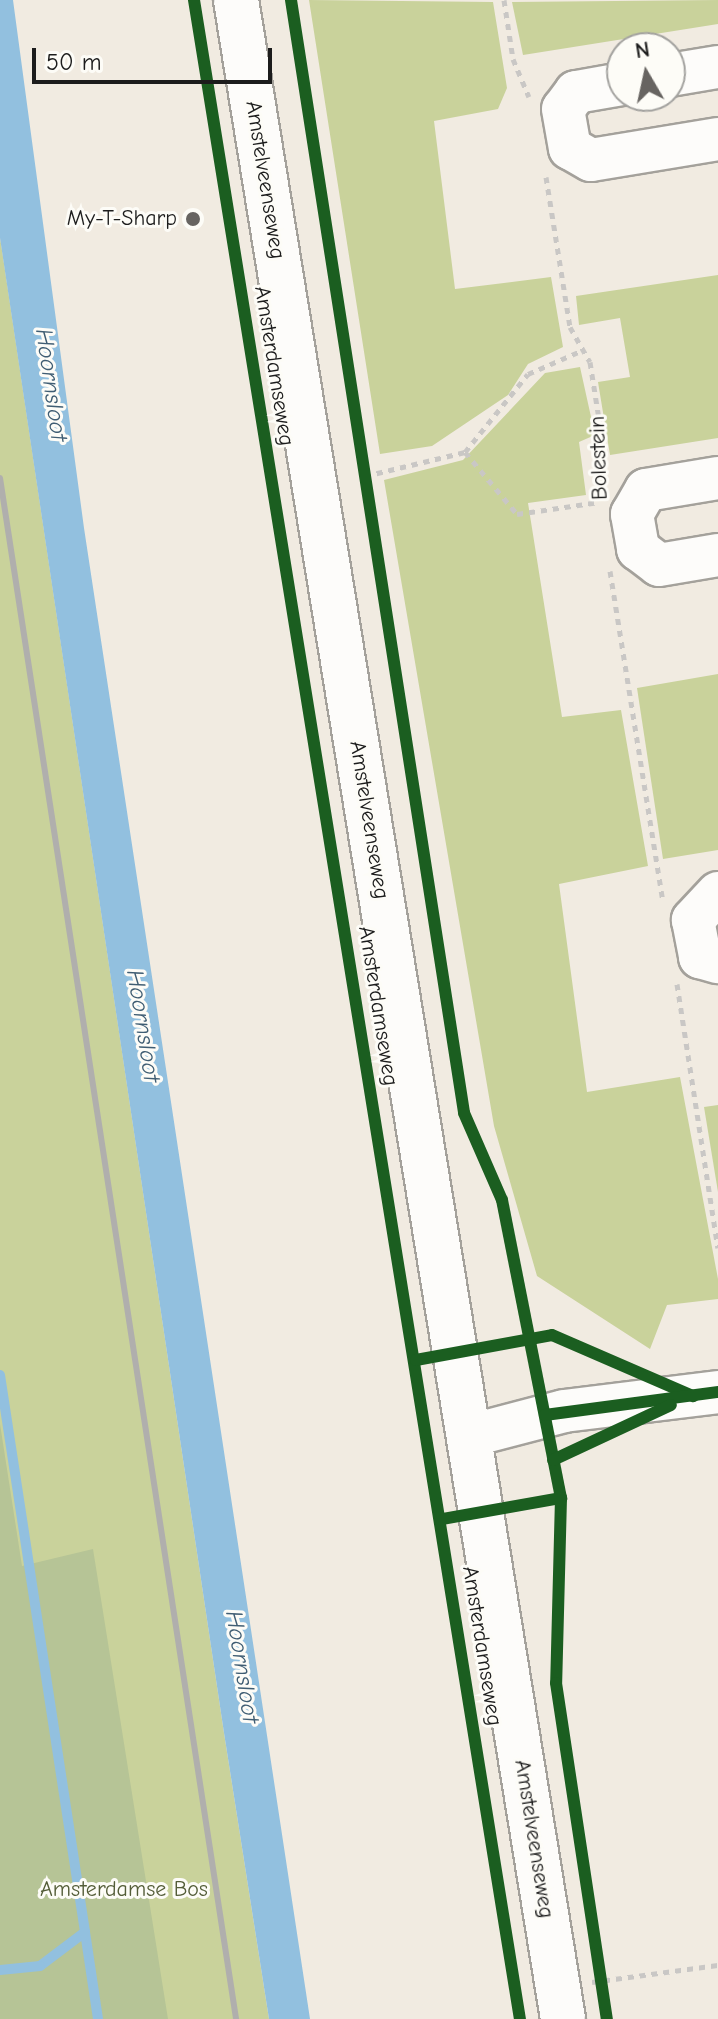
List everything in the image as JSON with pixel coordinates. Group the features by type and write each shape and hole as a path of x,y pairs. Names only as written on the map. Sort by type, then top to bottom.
{"main road":[{"name":"Amstelveenseweg","path":"236,0 469,1436 580,1995"}],"street":[{"path":"686,72 718,67"},
{"path":"606,87 576,92 563,109 570,148 591,160 718,139"},
{"path":"646,490 718,478"},
{"name":"Bolestein","path":"646,490 632,514 638,549 659,565 718,555"},
{"path":"693,913 700,957 718,962"},
{"path":"469,1436 564,1411 718,1392"}],"path":[{"path":"504,0 513,59 535,110"},
{"path":"365,476 465,452 528,374 583,350"},
{"path":"465,452 517,514 599,502 646,490"},
{"path":"363,461 367,492"},
{"path":"609,565 693,913"},
{"path":"675,974 718,1248"},
{"path":"580,1995 597,1965"},
{"path":"580,1995 718,1965"}],"green space":[{"path":"309,0 493,2 507,88 498,109 434,121 455,289 551,277 563,347 528,364 508,395 432,446 380,454"},
{"path":"718,0 718,24 668,32 606,32 606,42 523,55 512,2"},
{"name":"Amsterdamse Bos","path":"0,237 224,1733 269,2019 0,2019"},
{"path":"718,275 718,438 610,455 598,382 630,377 620,318 579,325 576,296"},
{"path":"580,367 595,435 579,442 586,495 528,503 562,717 621,710 648,866 559,884 587,1092 680,1077 718,1279 718,1299 667,1305 650,1349 537,1276 494,1126 384,480 463,460 545,373"},
{"path":"718,674 718,850 663,859 637,688"},
{"path":"718,1105 718,1192 704,1107"},
{"path":"0,1424 22,1566 93,1549 168,2019 0,2019"}],"water":[{"name":"Hoornsloot","path":"0,0 13,0 84,528 310,2019 269,2019 224,1733 0,238"}],"waterway":[{"path":"0,1375 85,1932 40,1966 0,1970"},
{"path":"85,1932 98,2019"}],"railway":[{"path":"0,478 236,2019"}],"cycle path":[{"name":"Amsterdamseweg","path":"194,0 520,2019"},
{"path":"291,0 464,1113 502,1200 561,1498 556,1683 607,2019"},
{"path":"416,1360 552,1335 693,1396"},
{"path":"545,1415 718,1392"},
{"path":"553,1460 671,1405"},
{"path":"442,1519 561,1498"}],"place":[{"name":"My-T-Sharp","path":"193,219"}]}
